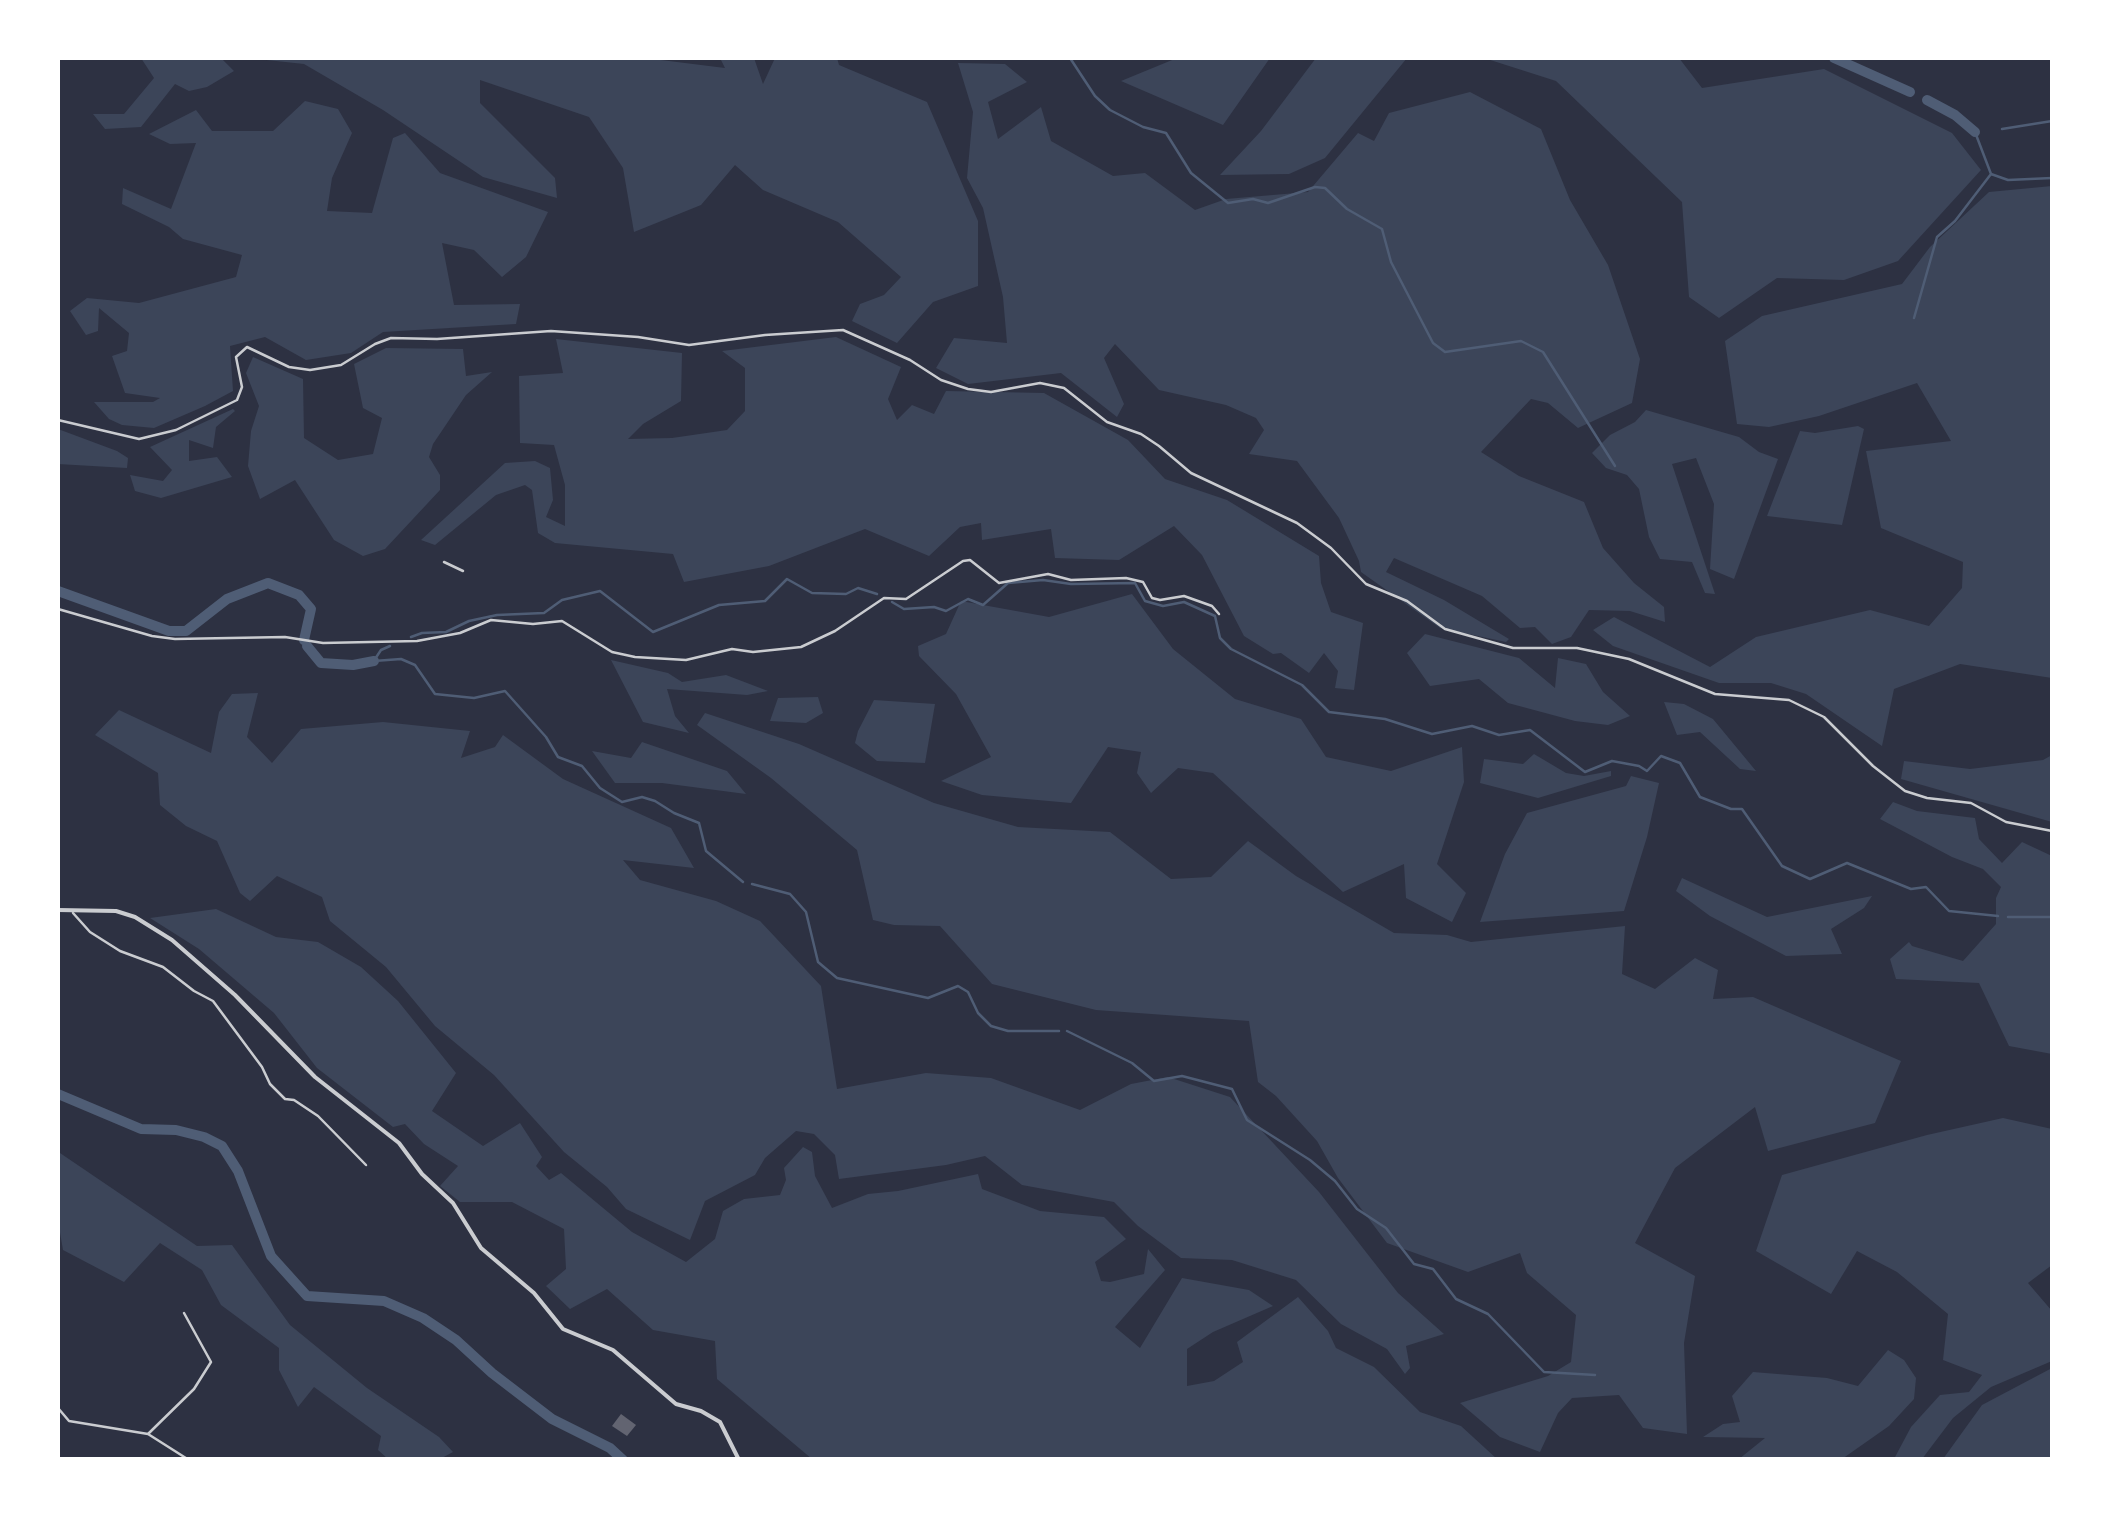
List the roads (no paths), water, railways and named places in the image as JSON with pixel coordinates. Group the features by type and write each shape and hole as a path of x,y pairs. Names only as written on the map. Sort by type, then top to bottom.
{"street":[{"path":"58,420 139,439 176,430 237,400 242,388 236,357 247,347 290,367 310,370 342,364 390,338 552,332 638,337 690,345 842,330 957,386 990,392 1040,383 1064,388 1106,422 1141,434 1191,473 1297,523 1331,548 1366,584 1407,602 1445,629 1513,648 1577,648 1630,658 1715,694 1788,700 1824,717 1904,791 1971,803 2006,822 2052,830"},
{"path":"58,609 152,636 285,637 323,644 416,641 460,633 492,620 532,624 562,621 612,652 686,660 732,648 754,652 801,647 835,631 884,598 906,599 970,560 999,583 1048,574 1070,580 1126,578 1143,582 1152,598 1184,596 1212,606 1219,614"},
{"path":"444,562 463,571"},
{"path":"58,910 116,911 135,916 172,940 235,995 315,1077 399,1144 422,1174 453,1203 481,1248 534,1293 562,1329 613,1350 676,1404 720,1422 739,1460"},
{"path":"72,912 90,932 120,951 163,967 194,992 213,1001 262,1067 270,1084 285,1099 294,1100 318,1116 366,1164"},
{"path":"148,1434 194,1389 210,1362 184,1313"},
{"path":"58,1408 70,1421 148,1434 189,1460"}],"waterway":[{"path":"1070,58 1095,96 1110,110 1143,127 1166,133 1191,173 1228,203 1253,199 1268,203 1315,187 1325,188 1347,209 1382,229 1391,262 1433,343 1445,352 1521,341 1543,352 1615,466"},
{"path":"1834,58 1910,92"},
{"path":"1841,61 1845,58"},
{"path":"1927,100 1955,115 1975,132"},
{"path":"2002,129 2052,121"},
{"path":"1975,132 1991,174 2008,180 2052,178"},
{"path":"1914,318 1937,237 1955,221 1991,174"},
{"path":"411,637 446,632 469,621 497,615 544,613 562,600 600,591 653,632 719,605 765,601 787,579 812,593 846,594 858,588 877,594"},
{"path":"58,591 169,631 186,631 227,599 268,583 299,595 311,609 304,640"},
{"path":"892,602 904,609 934,607 946,611 968,599 983,605 1008,583 1135,583 1145,601 1163,606 1184,602 1215,616 1220,638 1231,649 1302,685 1329,712 1385,719 1432,734 1472,726 1499,735 1530,730 1585,772 1612,761 1647,771 1661,756 1680,763 1700,797 1731,809 1742,809 1782,866 1810,879 1847,863 1911,889 1926,887 1949,911 1998,916"},
{"path":"307,646 321,663 353,665 374,661"},
{"path":"375,659 390,646"},
{"path":"374,661 401,659 415,665 435,694 474,698 505,691 546,737 558,757 582,766 600,788 622,802 642,797 655,801 699,823 706,851 743,882"},
{"path":"752,884 790,894 806,912 818,962 837,978 928,998 958,986 968,992 978,1013 991,1026 1008,1031 1059,1031"},
{"path":"2008,917 2052,917"},
{"path":"1067,1031 1132,1063 1154,1081 1182,1076 1232,1089 1247,1120 1310,1160 1335,1181 1357,1209 1386,1228 1414,1264 1433,1269 1456,1299 1488,1314 1544,1372 1595,1375"},
{"path":"58,1094 141,1129 176,1130 222,1146 238,1171 271,1256 307,1296 384,1301 423,1318 456,1340 552,1419 610,1448 623,1460"}]}
